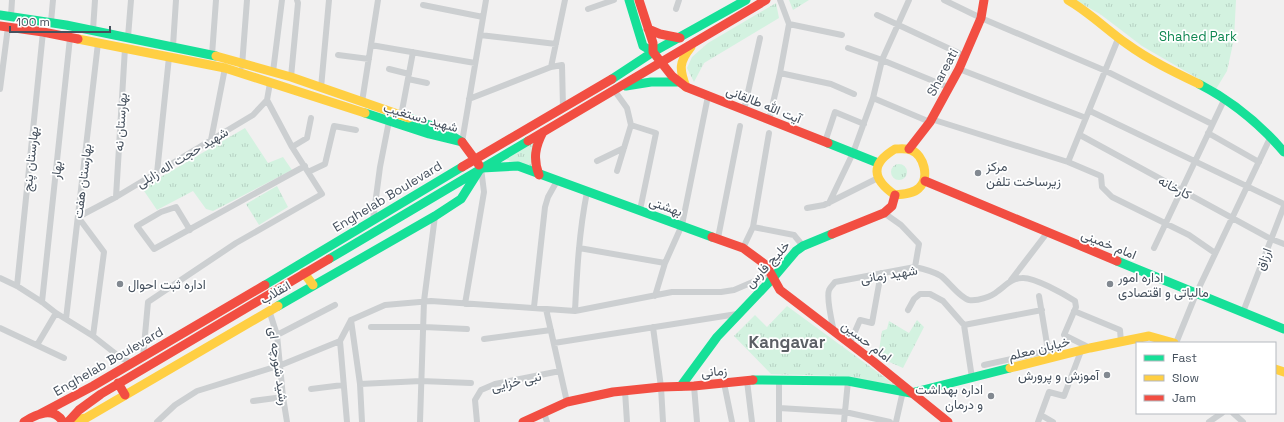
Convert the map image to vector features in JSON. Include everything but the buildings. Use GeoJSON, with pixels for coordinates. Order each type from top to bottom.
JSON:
{"type":"FeatureCollection","features":[{"type":"Feature","properties":{"kind":"main road","name":"آیت الله طالقانی"},"geometry":{"type":"LineString","coordinates":[[629,0],[643,46],[653,52],[665,70],[677,82],[708,96],[878,163]]}},
{"type":"Feature","properties":{"kind":"main road"},"geometry":{"type":"LineString","coordinates":[[639,0],[653,43],[653,52]]}},
{"type":"Feature","properties":{"kind":"main road","name":"Enghelab Boulevard"},"geometry":{"type":"LineString","coordinates":[[24,422],[93,386],[143,357],[475,159],[616,77],[653,52],[746,0]]}},
{"type":"Feature","properties":{"kind":"main road","name":"Enghelab Boulevard"},"geometry":{"type":"LineString","coordinates":[[66,422],[95,398],[118,384],[766,0]]}},
{"type":"Feature","properties":{"kind":"main road","name":"Shareati"},"geometry":{"type":"LineString","coordinates":[[909,150],[930,120],[959,69],[981,18],[984,0]]}},
{"type":"Feature","properties":{"kind":"main road"},"geometry":{"type":"LineString","coordinates":[[1068,0],[1078,6],[1118,39],[1163,67],[1225,98],[1252,118],[1271,136],[1284,152]]}},
{"type":"Feature","properties":{"kind":"main road","name":"شهید دستغیب"},"geometry":{"type":"LineString","coordinates":[[0,15],[51,22],[212,55],[241,74],[389,121],[462,142]]}},
{"type":"Feature","properties":{"kind":"main road","name":"شهید دستغیب"},"geometry":{"type":"LineString","coordinates":[[4,27],[43,32],[169,57],[226,64],[242,64],[291,77],[441,129],[462,142]]}},
{"type":"Feature","properties":{"kind":"main road"},"geometry":{"type":"LineString","coordinates":[[648,28],[660,34],[680,38]]}},
{"type":"Feature","properties":{"kind":"main road"},"geometry":{"type":"LineString","coordinates":[[686,87],[681,76],[680,67],[683,56],[698,40]]}},
{"type":"Feature","properties":{"kind":"main road"},"geometry":{"type":"LineString","coordinates":[[270,83],[273,72]]}},
{"type":"Feature","properties":{"kind":"main road"},"geometry":{"type":"LineString","coordinates":[[616,88],[663,80],[677,82]]}},
{"type":"Feature","properties":{"kind":"main road"},"geometry":{"type":"LineString","coordinates":[[539,174],[534,159],[535,151],[543,132]]}},
{"type":"Feature","properties":{"kind":"main road"},"geometry":{"type":"LineString","coordinates":[[462,142],[481,168]]}},
{"type":"Feature","properties":{"kind":"main road"},"geometry":{"type":"LineString","coordinates":[[895,149],[909,150],[915,152],[921,159],[925,171],[925,181],[918,190],[908,194],[895,195],[881,185],[876,171],[878,163],[882,157],[895,149]]}},
{"type":"Feature","properties":{"kind":"main road","name":"بهشتی"},"geometry":{"type":"LineString","coordinates":[[481,168],[518,166],[557,182],[718,238],[743,248],[766,265],[773,278]]}},
{"type":"Feature","properties":{"kind":"main road","name":"انقلاب"},"geometry":{"type":"LineString","coordinates":[[66,422],[86,418],[269,310],[435,216],[461,199],[481,168]]}},
{"type":"Feature","properties":{"kind":"main road","name":"امام خمینی"},"geometry":{"type":"LineString","coordinates":[[925,181],[1047,233],[1284,329]]}},
{"type":"Feature","properties":{"kind":"main road"},"geometry":{"type":"LineString","coordinates":[[884,213],[891,208],[895,201],[895,195]]}},
{"type":"Feature","properties":{"kind":"main road","name":"خلیج فارس"},"geometry":{"type":"LineString","coordinates":[[681,386],[717,336],[773,278],[796,251],[803,246],[884,213]]}},
{"type":"Feature","properties":{"kind":"main road"},"geometry":{"type":"LineString","coordinates":[[304,273],[313,285]]}},
{"type":"Feature","properties":{"kind":"main road","name":"امام حسین"},"geometry":{"type":"LineString","coordinates":[[773,278],[780,290],[874,362],[907,392],[948,422]]}},
{"type":"Feature","properties":{"kind":"main road","name":"خیابان معلم"},"geometry":{"type":"LineString","coordinates":[[907,392],[972,378],[1055,353],[1081,350],[1149,336],[1171,342]]}},
{"type":"Feature","properties":{"kind":"main road","name":"زمانی"},"geometry":{"type":"LineString","coordinates":[[523,422],[532,417],[545,418],[567,402],[613,392],[661,387],[694,386],[747,381],[848,381],[907,392]]}},
{"type":"Feature","properties":{"kind":"main road"},"geometry":{"type":"LineString","coordinates":[[118,384],[125,395]]}},
{"type":"Feature","properties":{"kind":"main road"},"geometry":{"type":"LineString","coordinates":[[40,414],[56,414],[66,422]]}},
{"type":"Feature","properties":{"kind":"street"},"geometry":{"type":"LineString","coordinates":[[10,16],[12,0]]}},
{"type":"Feature","properties":{"kind":"street"},"geometry":{"type":"LineString","coordinates":[[51,22],[52,0]]}},
{"type":"Feature","properties":{"kind":"street"},"geometry":{"type":"LineString","coordinates":[[93,30],[94,0]]}},
{"type":"Feature","properties":{"kind":"street"},"geometry":{"type":"LineString","coordinates":[[128,38],[131,0]]}},
{"type":"Feature","properties":{"kind":"street"},"geometry":{"type":"LineString","coordinates":[[173,46],[176,0]]}},
{"type":"Feature","properties":{"kind":"street"},"geometry":{"type":"LineString","coordinates":[[212,55],[216,0]]}},
{"type":"Feature","properties":{"kind":"street"},"geometry":{"type":"LineString","coordinates":[[241,74],[247,0]]}},
{"type":"Feature","properties":{"kind":"street"},"geometry":{"type":"LineString","coordinates":[[273,72],[282,0]]}},
{"type":"Feature","properties":{"kind":"street"},"geometry":{"type":"LineString","coordinates":[[291,77],[296,30],[297,0]]}},
{"type":"Feature","properties":{"kind":"street"},"geometry":{"type":"LineString","coordinates":[[321,88],[329,0]]}},
{"type":"Feature","properties":{"kind":"street"},"geometry":{"type":"LineString","coordinates":[[362,102],[378,0]]}},
{"type":"Feature","properties":{"kind":"street"},"geometry":{"type":"LineString","coordinates":[[462,142],[486,0]]}},
{"type":"Feature","properties":{"kind":"street"},"geometry":{"type":"LineString","coordinates":[[551,67],[565,0]]}},
{"type":"Feature","properties":{"kind":"street"},"geometry":{"type":"LineString","coordinates":[[588,9],[614,0]]}},
{"type":"Feature","properties":{"kind":"street"},"geometry":{"type":"LineString","coordinates":[[676,9],[679,0]]}},
{"type":"Feature","properties":{"kind":"street"},"geometry":{"type":"LineString","coordinates":[[769,120],[789,24],[780,0]]}},
{"type":"Feature","properties":{"kind":"street"},"geometry":{"type":"LineString","coordinates":[[829,203],[853,153],[873,98],[882,60],[909,0]]}},
{"type":"Feature","properties":{"kind":"street"},"geometry":{"type":"LineString","coordinates":[[944,0],[981,18],[1106,71],[1212,124]]}},
{"type":"Feature","properties":{"kind":"street"},"geometry":{"type":"LineString","coordinates":[[423,5],[483,17]]}},
{"type":"Feature","properties":{"kind":"street"},"geometry":{"type":"LineString","coordinates":[[877,15],[898,23],[965,56]]}},
{"type":"Feature","properties":{"kind":"street"},"geometry":{"type":"LineString","coordinates":[[789,24],[842,35]]}},
{"type":"Feature","properties":{"kind":"street"},"geometry":{"type":"LineString","coordinates":[[0,89],[4,27]]}},
{"type":"Feature","properties":{"kind":"street","name":"بهارستان پنج"},"geometry":{"type":"LineString","coordinates":[[17,286],[43,32]]}},
{"type":"Feature","properties":{"kind":"street"},"geometry":{"type":"LineString","coordinates":[[480,35],[556,44]]}},
{"type":"Feature","properties":{"kind":"street","name":"بهار"},"geometry":{"type":"LineString","coordinates":[[42,302],[70,38]]}},
{"type":"Feature","properties":{"kind":"street"},"geometry":{"type":"LineString","coordinates":[[744,110],[760,38]]}},
{"type":"Feature","properties":{"kind":"street"},"geometry":{"type":"LineString","coordinates":[[1068,162],[1118,39]]}},
{"type":"Feature","properties":{"kind":"street","name":"بهارستان هفت"},"geometry":{"type":"LineString","coordinates":[[66,319],[98,43]]}},
{"type":"Feature","properties":{"kind":"street"},"geometry":{"type":"LineString","coordinates":[[371,45],[475,63]]}},
{"type":"Feature","properties":{"kind":"street","name":"بهارستان نه"},"geometry":{"type":"LineString","coordinates":[[116,197],[125,48]]}},
{"type":"Feature","properties":{"kind":"street"},"geometry":{"type":"LineString","coordinates":[[848,48],[948,87]]}},
{"type":"Feature","properties":{"kind":"street"},"geometry":{"type":"LineString","coordinates":[[401,116],[413,52]]}},
{"type":"Feature","properties":{"kind":"street"},"geometry":{"type":"LineString","coordinates":[[338,55],[369,59]]}},
{"type":"Feature","properties":{"kind":"street"},"geometry":{"type":"LineString","coordinates":[[157,173],[169,57]]}},
{"type":"Feature","properties":{"kind":"street"},"geometry":{"type":"LineString","coordinates":[[211,140],[226,64]]}},
{"type":"Feature","properties":{"kind":"street"},"geometry":{"type":"LineString","coordinates":[[469,99],[551,67],[562,65],[563,108]]}},
{"type":"Feature","properties":{"kind":"street"},"geometry":{"type":"LineString","coordinates":[[389,69],[427,84]]}},
{"type":"Feature","properties":{"kind":"street"},"geometry":{"type":"LineString","coordinates":[[959,69],[1086,118]]}},
{"type":"Feature","properties":{"kind":"street"},"geometry":{"type":"LineString","coordinates":[[780,73],[831,84],[854,94]]}},
{"type":"Feature","properties":{"kind":"street"},"geometry":{"type":"LineString","coordinates":[[143,357],[148,302],[236,243],[322,194],[292,147],[267,100],[270,83]]}},
{"type":"Feature","properties":{"kind":"street"},"geometry":{"type":"LineString","coordinates":[[616,88],[627,108],[631,125],[617,171]]}},
{"type":"Feature","properties":{"kind":"street"},"geometry":{"type":"LineString","coordinates":[[654,296],[665,263],[682,225],[708,96]]}},
{"type":"Feature","properties":{"kind":"street"},"geometry":{"type":"LineString","coordinates":[[873,98],[930,120],[1068,162],[1101,176],[1102,187],[1112,197],[1189,235],[1215,253]]}},
{"type":"Feature","properties":{"kind":"street"},"geometry":{"type":"LineString","coordinates":[[1154,248],[1225,98]]}},
{"type":"Feature","properties":{"kind":"street","name":"شهید حجت اله زابلی"},"geometry":{"type":"LineString","coordinates":[[78,217],[116,197],[253,115],[267,100]]}},
{"type":"Feature","properties":{"kind":"street"},"geometry":{"type":"LineString","coordinates":[[1090,111],[1284,205]]}},
{"type":"Feature","properties":{"kind":"street"},"geometry":{"type":"LineString","coordinates":[[824,142],[835,112],[864,124]]}},
{"type":"Feature","properties":{"kind":"street"},"geometry":{"type":"LineString","coordinates":[[292,147],[307,138],[311,118]]}},
{"type":"Feature","properties":{"kind":"street"},"geometry":{"type":"LineString","coordinates":[[373,220],[380,167],[389,121]]}},
{"type":"Feature","properties":{"kind":"street"},"geometry":{"type":"LineString","coordinates":[[631,125],[656,133],[640,210]]}},
{"type":"Feature","properties":{"kind":"street"},"geometry":{"type":"LineString","coordinates":[[190,230],[176,207],[161,212],[138,226],[154,249],[306,169],[325,164],[334,126],[356,130]]}},
{"type":"Feature","properties":{"kind":"street"},"geometry":{"type":"LineString","coordinates":[[718,238],[740,126]]}},
{"type":"Feature","properties":{"kind":"street"},"geometry":{"type":"LineString","coordinates":[[743,248],[753,227],[769,133]]}},
{"type":"Feature","properties":{"kind":"street"},"geometry":{"type":"LineString","coordinates":[[1208,133],[1259,162]]}},
{"type":"Feature","properties":{"kind":"street","name":"کارخانه"},"geometry":{"type":"LineString","coordinates":[[1080,135],[1271,239],[1284,244]]}},
{"type":"Feature","properties":{"kind":"street"},"geometry":{"type":"LineString","coordinates":[[1175,342],[1215,253],[1271,136]]}},
{"type":"Feature","properties":{"kind":"street"},"geometry":{"type":"LineString","coordinates":[[597,161],[624,148]]}},
{"type":"Feature","properties":{"kind":"street"},"geometry":{"type":"LineString","coordinates":[[465,304],[484,192],[481,168]]}},
{"type":"Feature","properties":{"kind":"street"},"geometry":{"type":"LineString","coordinates":[[807,208],[829,203],[878,178]]}},
{"type":"Feature","properties":{"kind":"street"},"geometry":{"type":"LineString","coordinates":[[534,307],[545,207],[548,197],[557,182]]}},
{"type":"Feature","properties":{"kind":"street"},"geometry":{"type":"LineString","coordinates":[[575,311],[582,218],[587,192]]}},
{"type":"Feature","properties":{"kind":"street","name":"ارزاق"},"geometry":{"type":"LineString","coordinates":[[1243,312],[1284,205]]}},
{"type":"Feature","properties":{"kind":"street"},"geometry":{"type":"LineString","coordinates":[[884,213],[901,225],[919,244],[915,267]]}},
{"type":"Feature","properties":{"kind":"street"},"geometry":{"type":"LineString","coordinates":[[420,422],[424,301],[435,216]]}},
{"type":"Feature","properties":{"kind":"street"},"geometry":{"type":"LineString","coordinates":[[78,217],[104,252],[93,336]]}},
{"type":"Feature","properties":{"kind":"street"},"geometry":{"type":"LineString","coordinates":[[753,227],[794,235],[803,246]]}},
{"type":"Feature","properties":{"kind":"street"},"geometry":{"type":"LineString","coordinates":[[1011,280],[1047,233]]}},
{"type":"Feature","properties":{"kind":"street"},"geometry":{"type":"LineString","coordinates":[[579,248],[665,263]]}},
{"type":"Feature","properties":{"kind":"street","name":"شهید زمانی"},"geometry":{"type":"LineString","coordinates":[[834,332],[828,298],[830,288],[835,282],[915,267],[927,269],[940,276],[968,300],[978,300],[996,293],[1011,280]]}},
{"type":"Feature","properties":{"kind":"street"},"geometry":{"type":"LineString","coordinates":[[850,343],[860,320],[872,323],[882,274]]}},
{"type":"Feature","properties":{"kind":"street"},"geometry":{"type":"LineString","coordinates":[[0,278],[17,286],[42,302],[56,313],[93,336],[121,358],[132,363]]}},
{"type":"Feature","properties":{"kind":"street"},"geometry":{"type":"LineString","coordinates":[[347,422],[340,341],[351,320],[385,305],[424,301],[534,307],[575,311],[672,292],[721,292],[734,290],[762,278],[773,278]]}},
{"type":"Feature","properties":{"kind":"street"},"geometry":{"type":"LineString","coordinates":[[1011,280],[1022,278],[1034,281],[1075,301],[1076,307],[1064,334],[1090,348]]}},
{"type":"Feature","properties":{"kind":"street"},"geometry":{"type":"LineString","coordinates":[[908,310],[914,299],[920,294],[930,294],[943,301],[964,325],[972,378]]}},
{"type":"Feature","properties":{"kind":"street"},"geometry":{"type":"LineString","coordinates":[[1039,296],[1047,344],[1055,353]]}},
{"type":"Feature","properties":{"kind":"street"},"geometry":{"type":"LineString","coordinates":[[277,335],[335,306]]}},
{"type":"Feature","properties":{"kind":"street"},"geometry":{"type":"LineString","coordinates":[[546,309],[567,402]]}},
{"type":"Feature","properties":{"kind":"street","name":"رشید شورچه ای"},"geometry":{"type":"LineString","coordinates":[[269,310],[277,335],[287,422]]}},
{"type":"Feature","properties":{"kind":"street"},"geometry":{"type":"LineString","coordinates":[[964,325],[1042,310]]}},
{"type":"Feature","properties":{"kind":"street"},"geometry":{"type":"LineString","coordinates":[[1074,311],[1120,330],[1121,342]]}},
{"type":"Feature","properties":{"kind":"street"},"geometry":{"type":"LineString","coordinates":[[37,345],[56,313]]}},
{"type":"Feature","properties":{"kind":"street"},"geometry":{"type":"LineString","coordinates":[[554,343],[737,314]]}},
{"type":"Feature","properties":{"kind":"street"},"geometry":{"type":"LineString","coordinates":[[351,320],[360,384],[362,422]]}},
{"type":"Feature","properties":{"kind":"street"},"geometry":{"type":"LineString","coordinates":[[371,327],[467,329]]}},
{"type":"Feature","properties":{"kind":"street"},"geometry":{"type":"LineString","coordinates":[[653,327],[661,387],[663,422]]}},
{"type":"Feature","properties":{"kind":"street"},"geometry":{"type":"LineString","coordinates":[[0,328],[64,358]]}},
{"type":"Feature","properties":{"kind":"street"},"geometry":{"type":"LineString","coordinates":[[484,339],[551,330]]}},
{"type":"Feature","properties":{"kind":"street"},"geometry":{"type":"LineString","coordinates":[[157,422],[175,405],[197,391],[281,365],[340,341]]}},
{"type":"Feature","properties":{"kind":"street"},"geometry":{"type":"LineString","coordinates":[[1038,422],[1049,392],[1064,396],[1081,350]]}},
{"type":"Feature","properties":{"kind":"street"},"geometry":{"type":"LineString","coordinates":[[984,365],[1055,353]]}},
{"type":"Feature","properties":{"kind":"street","name":"نبی خزایی"},"geometry":{"type":"LineString","coordinates":[[477,422],[475,400],[481,390],[495,384],[560,371]]}},
{"type":"Feature","properties":{"kind":"street"},"geometry":{"type":"LineString","coordinates":[[360,384],[421,380],[471,383]]}},
{"type":"Feature","properties":{"kind":"street"},"geometry":{"type":"LineString","coordinates":[[779,380],[779,422]]}},
{"type":"Feature","properties":{"kind":"street"},"geometry":{"type":"LineString","coordinates":[[747,381],[752,422]]}},
{"type":"Feature","properties":{"kind":"street"},"geometry":{"type":"LineString","coordinates":[[844,422],[848,381]]}},
{"type":"Feature","properties":{"kind":"street"},"geometry":{"type":"LineString","coordinates":[[724,383],[732,422]]}},
{"type":"Feature","properties":{"kind":"street"},"geometry":{"type":"LineString","coordinates":[[311,390],[343,385]]}},
{"type":"Feature","properties":{"kind":"street"},"geometry":{"type":"LineString","coordinates":[[694,386],[697,422]]}},
{"type":"Feature","properties":{"kind":"street"},"geometry":{"type":"LineString","coordinates":[[625,391],[627,422]]}},
{"type":"Feature","properties":{"kind":"street"},"geometry":{"type":"LineString","coordinates":[[896,422],[907,392]]}},
{"type":"Feature","properties":{"kind":"street"},"geometry":{"type":"LineString","coordinates":[[253,401],[283,397]]}},
{"type":"Feature","properties":{"kind":"street"},"geometry":{"type":"LineString","coordinates":[[779,408],[845,412],[890,422]]}},
{"type":"Feature","properties":{"kind":"street"},"geometry":{"type":"LineString","coordinates":[[1209,422],[1221,414]]}},
{"type":"Feature","properties":{"kind":"street"},"geometry":{"type":"LineString","coordinates":[[1235,414],[1243,422]]}},
{"type":"Feature","properties":{"kind":"street"},"geometry":{"type":"LineString","coordinates":[[1041,415],[1053,422]]}},
{"type":"Feature","properties":{"kind":"green space"},"geometry":{"type":"Polygon","coordinates":[[[789,0],[809,0],[793,10],[789,0]]]}},
{"type":"Feature","properties":{"kind":"green space","name":"Shahed Park"},"geometry":{"type":"Polygon","coordinates":[[[1075,0],[1236,0],[1234,39],[1227,71],[1216,89],[1142,46],[1100,14],[1075,0]]]}},
{"type":"Feature","properties":{"kind":"green space"},"geometry":{"type":"Polygon","coordinates":[[[776,3],[779,18],[704,63],[694,82],[687,68],[692,57],[708,43],[776,3]]]}},
{"type":"Feature","properties":{"kind":"green space"},"geometry":{"type":"Polygon","coordinates":[[[245,128],[268,163],[283,157],[292,170],[213,211],[206,209],[193,191],[157,210],[142,188],[245,128]]]}},
{"type":"Feature","properties":{"kind":"green space"},"geometry":{"type":"Polygon","coordinates":[[[535,140],[532,167],[504,159],[535,140]]]}},
{"type":"Feature","properties":{"kind":"green space"},"geometry":{"type":"Polygon","coordinates":[[[899,164],[905,166],[907,172],[905,178],[899,180],[893,178],[891,172],[893,166],[899,164]]]}},
{"type":"Feature","properties":{"kind":"green space"},"geometry":{"type":"Polygon","coordinates":[[[277,186],[288,207],[259,225],[246,204],[277,186]]]}},
{"type":"Feature","properties":{"kind":"green space"},"geometry":{"type":"Polygon","coordinates":[[[787,306],[895,385],[837,376],[771,374],[734,336],[755,315],[767,327],[787,306]]]}},
{"type":"Feature","properties":{"kind":"green space"},"geometry":{"type":"Polygon","coordinates":[[[917,320],[924,327],[903,368],[878,357],[882,331],[887,329],[889,321],[909,333],[917,320]]]}},
{"type":"Feature","properties":{"kind":"traffic: fast"},"geometry":{"type":"LineString","coordinates":[[629,0],[643,46],[653,52]]}},
{"type":"Feature","properties":{"kind":"traffic: fast"},"geometry":{"type":"LineString","coordinates":[[612,79],[653,52],[746,0]]}},
{"type":"Feature","properties":{"kind":"traffic: fast"},"geometry":{"type":"LineString","coordinates":[[0,15],[66,25],[216,56]]}},
{"type":"Feature","properties":{"kind":"traffic: fast"},"geometry":{"type":"LineString","coordinates":[[626,86],[651,82],[677,82]]}},
{"type":"Feature","properties":{"kind":"traffic: fast"},"geometry":{"type":"LineString","coordinates":[[1199,84],[1223,98],[1245,114],[1284,152]]}},
{"type":"Feature","properties":{"kind":"traffic: fast"},"geometry":{"type":"LineString","coordinates":[[365,113],[429,134],[462,142],[441,129],[409,118]]}},
{"type":"Feature","properties":{"kind":"traffic: fast"},"geometry":{"type":"LineString","coordinates":[[329,259],[528,141]]}},
{"type":"Feature","properties":{"kind":"traffic: fast"},"geometry":{"type":"LineString","coordinates":[[828,143],[878,163]]}},
{"type":"Feature","properties":{"kind":"traffic: fast"},"geometry":{"type":"LineString","coordinates":[[482,168],[518,166],[712,237]]}},
{"type":"Feature","properties":{"kind":"traffic: fast"},"geometry":{"type":"LineString","coordinates":[[265,285],[462,167]]}},
{"type":"Feature","properties":{"kind":"traffic: fast"},"geometry":{"type":"LineString","coordinates":[[278,306],[435,216],[461,199],[480,169]]}},
{"type":"Feature","properties":{"kind":"traffic: fast"},"geometry":{"type":"LineString","coordinates":[[681,386],[717,337],[773,278],[796,251],[803,246],[832,234]]}},
{"type":"Feature","properties":{"kind":"traffic: fast"},"geometry":{"type":"LineString","coordinates":[[1117,261],[1284,329]]}},
{"type":"Feature","properties":{"kind":"traffic: fast"},"geometry":{"type":"LineString","coordinates":[[753,380],[848,381],[911,393],[1010,368]]}},
{"type":"Feature","properties":{"kind":"traffic: slow"},"geometry":{"type":"LineString","coordinates":[[1068,0],[1135,50],[1162,66],[1199,84]]}},
{"type":"Feature","properties":{"kind":"traffic: slow"},"geometry":{"type":"LineString","coordinates":[[78,39],[225,68],[365,113]]}},
{"type":"Feature","properties":{"kind":"traffic: slow"},"geometry":{"type":"LineString","coordinates":[[686,87],[681,66],[684,57],[691,47]]}},
{"type":"Feature","properties":{"kind":"traffic: slow"},"geometry":{"type":"LineString","coordinates":[[216,56],[291,77],[409,118]]}},
{"type":"Feature","properties":{"kind":"traffic: slow"},"geometry":{"type":"LineString","coordinates":[[895,149],[911,150],[916,153],[922,162],[925,173],[924,179],[919,188],[914,191],[895,195],[887,189],[878,177],[878,166],[881,160],[895,149]]}},
{"type":"Feature","properties":{"kind":"traffic: slow"},"geometry":{"type":"LineString","coordinates":[[304,273],[313,285]]}},
{"type":"Feature","properties":{"kind":"traffic: slow"},"geometry":{"type":"LineString","coordinates":[[69,421],[86,418],[278,306]]}},
{"type":"Feature","properties":{"kind":"traffic: slow"},"geometry":{"type":"LineString","coordinates":[[1010,368],[1090,348],[1149,336],[1170,342]]}},
{"type":"Feature","properties":{"kind":"traffic: slow"},"geometry":{"type":"LineString","coordinates":[[1276,369],[1284,372]]}},
{"type":"Feature","properties":{"kind":"traffic: jam"},"geometry":{"type":"LineString","coordinates":[[639,0],[653,43],[653,52]]}},
{"type":"Feature","properties":{"kind":"traffic: jam"},"geometry":{"type":"LineString","coordinates":[[528,141],[766,0]]}},
{"type":"Feature","properties":{"kind":"traffic: jam"},"geometry":{"type":"LineString","coordinates":[[909,149],[930,122],[959,69],[981,18],[984,0]]}},
{"type":"Feature","properties":{"kind":"traffic: jam"},"geometry":{"type":"LineString","coordinates":[[0,26],[78,39]]}},
{"type":"Feature","properties":{"kind":"traffic: jam"},"geometry":{"type":"LineString","coordinates":[[648,29],[660,34],[680,38]]}},
{"type":"Feature","properties":{"kind":"traffic: jam"},"geometry":{"type":"LineString","coordinates":[[653,52],[672,76],[686,87],[828,143]]}},
{"type":"Feature","properties":{"kind":"traffic: jam"},"geometry":{"type":"LineString","coordinates":[[462,167],[612,79]]}},
{"type":"Feature","properties":{"kind":"traffic: jam"},"geometry":{"type":"LineString","coordinates":[[539,175],[536,164],[536,153],[538,143],[543,132]]}},
{"type":"Feature","properties":{"kind":"traffic: jam"},"geometry":{"type":"LineString","coordinates":[[462,142],[479,165]]}},
{"type":"Feature","properties":{"kind":"traffic: jam"},"geometry":{"type":"LineString","coordinates":[[925,181],[1117,261]]}},
{"type":"Feature","properties":{"kind":"traffic: jam"},"geometry":{"type":"LineString","coordinates":[[832,234],[884,213],[892,206],[895,195]]}},
{"type":"Feature","properties":{"kind":"traffic: jam"},"geometry":{"type":"LineString","coordinates":[[712,237],[743,248],[766,265],[780,290],[874,362],[948,422]]}},
{"type":"Feature","properties":{"kind":"traffic: jam"},"geometry":{"type":"LineString","coordinates":[[68,422],[79,410],[101,394],[329,259]]}},
{"type":"Feature","properties":{"kind":"traffic: jam"},"geometry":{"type":"LineString","coordinates":[[40,414],[93,386],[265,285]]}},
{"type":"Feature","properties":{"kind":"traffic: jam"},"geometry":{"type":"LineString","coordinates":[[523,422],[567,402],[613,392],[753,380]]}},
{"type":"Feature","properties":{"kind":"traffic: jam"},"geometry":{"type":"LineString","coordinates":[[118,383],[125,395]]}},
{"type":"Feature","properties":{"kind":"traffic: jam"},"geometry":{"type":"LineString","coordinates":[[24,422],[34,416],[45,413],[55,414],[63,422]]}},
{"type":"Feature","properties":{"kind":"place","name":"مرکز زیرساخت تلفن"},"geometry":{"type":"Point","coordinates":[978,173]}},
{"type":"Feature","properties":{"kind":"place","name":"اداره ثبت احوال"},"geometry":{"type":"Point","coordinates":[120,284]}},
{"type":"Feature","properties":{"kind":"place","name":"اداره امور مالیاتی و اقتصادی"},"geometry":{"type":"Point","coordinates":[1110,284]}},
{"type":"Feature","properties":{"kind":"place","name":"آموزش و پرورش"},"geometry":{"type":"Point","coordinates":[1107,375]}},
{"type":"Feature","properties":{"kind":"place","name":"اداره بهداشت و درمان"},"geometry":{"type":"Point","coordinates":[991,396]}},
{"type":"Feature","properties":{"kind":"district","name":"Kangavar"},"geometry":{"type":"Point","coordinates":[787,342]}}]}
